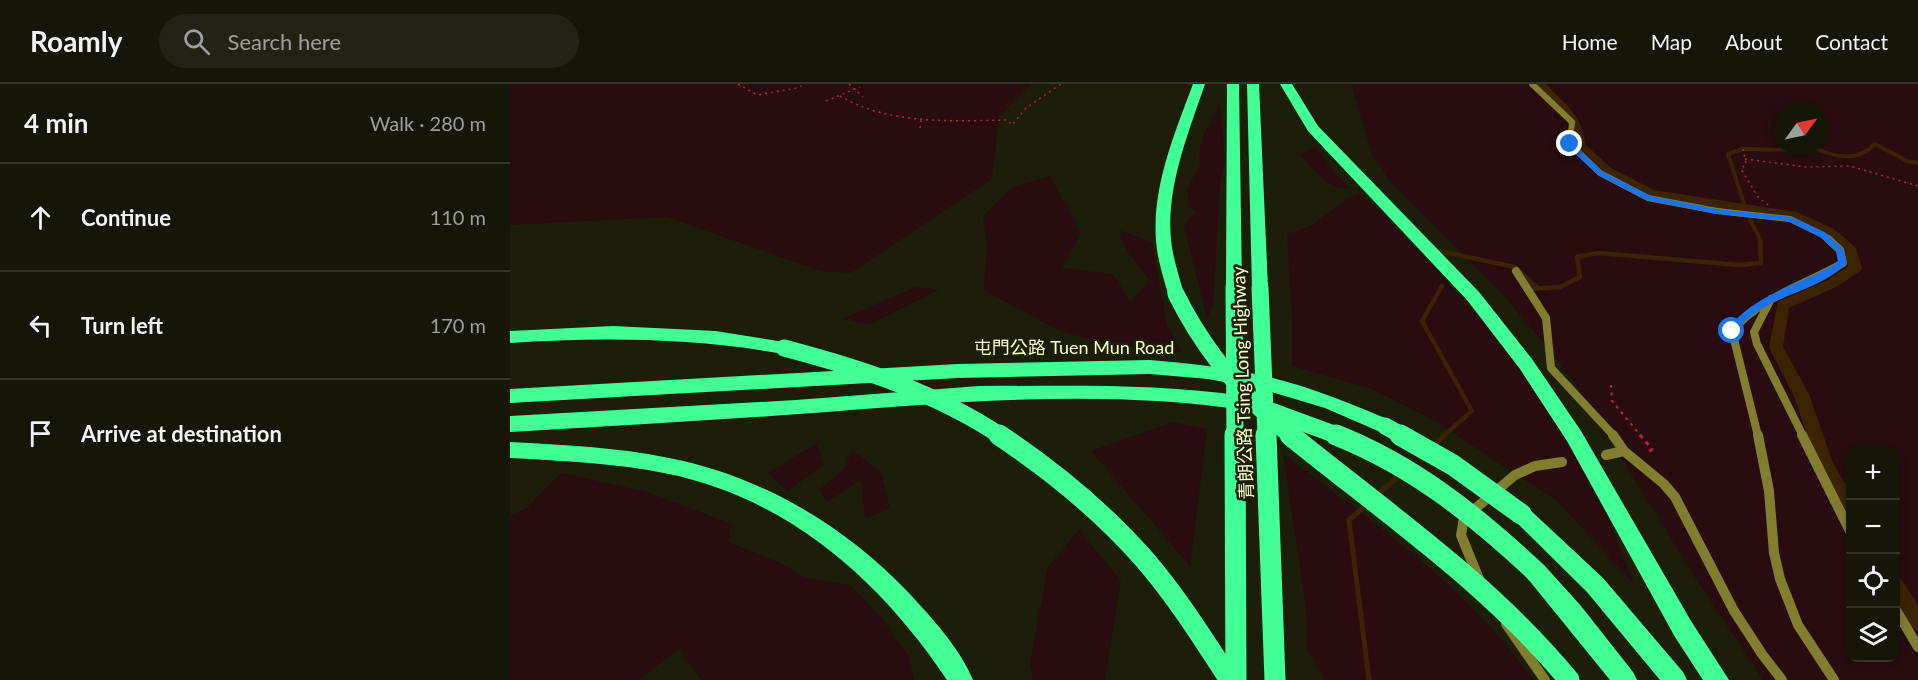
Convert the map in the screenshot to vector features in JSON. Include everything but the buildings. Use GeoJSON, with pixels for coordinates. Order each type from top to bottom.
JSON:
{"type":"FeatureCollection","features":[{"type":"Feature","properties":{"kind":"highway"},"geometry":{"type":"LineString","coordinates":[[1199,84],[1167,185],[1163,209],[1164,242],[1176,294],[1203,344],[1230,379],[1260,411],[1462,572],[1512,618],[1569,680]]}},
{"type":"Feature","properties":{"kind":"highway","name":"青朗公路 Tsing Long Highway"},"geometry":{"type":"LineString","coordinates":[[1233,84],[1236,680]]}},
{"type":"Feature","properties":{"kind":"highway","name":"青朗公路 Tsing Long Highway"},"geometry":{"type":"LineString","coordinates":[[1252,84],[1275,680]]}},
{"type":"Feature","properties":{"kind":"highway"},"geometry":{"type":"LineString","coordinates":[[1286,84],[1313,128],[1473,296],[1526,364],[1574,436],[1683,629],[1717,680]]}},
{"type":"Feature","properties":{"kind":"highway"},"geometry":{"type":"LineString","coordinates":[[510,337],[578,333],[657,333],[729,339],[784,348],[838,361],[914,388],[974,417],[1031,454],[1088,501],[1137,551],[1181,606],[1230,680]]}},
{"type":"Feature","properties":{"kind":"highway","name":"屯門公路 Tuen Mun Road"},"geometry":{"type":"LineString","coordinates":[[510,396],[1074,367],[1150,367],[1244,378],[1312,396],[1385,426],[1449,463],[1521,514],[1595,585],[1675,680]]}},
{"type":"Feature","properties":{"kind":"highway"},"geometry":{"type":"LineString","coordinates":[[510,424],[796,407],[980,393],[1145,393],[1197,396],[1244,403],[1346,438],[1405,468],[1471,514],[1536,572],[1573,614],[1625,680]]}},
{"type":"Feature","properties":{"kind":"highway"},"geometry":{"type":"LineString","coordinates":[[510,450],[558,452],[666,465],[714,479],[766,499],[821,530],[876,573],[910,609],[962,680]]}},
{"type":"Feature","properties":{"kind":"lane"},"geometry":{"type":"LineString","coordinates":[[1532,84],[1572,122],[1570,144],[1600,173],[1648,198],[1717,211],[1790,219],[1823,235],[1840,250],[1843,263],[1823,276],[1771,299],[1741,318],[1732,331],[1748,388],[1768,483],[1776,561],[1782,589],[1797,626],[1834,680]]}},
{"type":"Feature","properties":{"kind":"lane"},"geometry":{"type":"LineString","coordinates":[[1516,271],[1546,318],[1551,368],[1609,429],[1627,455],[1673,494],[1689,519],[1711,569],[1746,629],[1782,680]]}},
{"type":"Feature","properties":{"kind":"lane"},"geometry":{"type":"LineString","coordinates":[[1771,299],[1754,332],[1757,344],[1846,521]]}},
{"type":"Feature","properties":{"kind":"lane"},"geometry":{"type":"LineString","coordinates":[[1606,455],[1627,455]]}},
{"type":"Feature","properties":{"kind":"lane"},"geometry":{"type":"LineString","coordinates":[[1545,680],[1518,644],[1482,585],[1461,536],[1464,518],[1502,484],[1535,466],[1562,462]]}},
{"type":"Feature","properties":{"kind":"lane"},"geometry":{"type":"LineString","coordinates":[[1900,617],[1918,647]]}},
{"type":"Feature","properties":{"kind":"path"},"geometry":{"type":"LineString","coordinates":[[738,84],[757,94],[797,88],[806,84]]}},
{"type":"Feature","properties":{"kind":"path"},"geometry":{"type":"LineString","coordinates":[[849,84],[863,97]]}},
{"type":"Feature","properties":{"kind":"path"},"geometry":{"type":"LineString","coordinates":[[840,96],[857,106],[921,120],[1007,120],[1012,125],[1026,108],[1061,84]]}},
{"type":"Feature","properties":{"kind":"path"},"geometry":{"type":"LineString","coordinates":[[826,101],[860,87]]}},
{"type":"Feature","properties":{"kind":"path"},"geometry":{"type":"LineString","coordinates":[[920,128],[921,120]]}},
{"type":"Feature","properties":{"kind":"path"},"geometry":{"type":"LineString","coordinates":[[1743,149],[1746,164],[1742,169],[1748,176],[1757,196],[1768,202],[1772,209],[1763,207]]}},
{"type":"Feature","properties":{"kind":"path"},"geometry":{"type":"LineString","coordinates":[[1745,159],[1806,167],[1850,166],[1918,186]]}},
{"type":"Feature","properties":{"kind":"path"},"geometry":{"type":"LineString","coordinates":[[1611,385],[1609,390],[1611,401],[1644,436],[1652,449],[1647,454],[1627,455]]}},
{"type":"Feature","properties":{"kind":"shaded area"},"geometry":{"type":"Polygon","coordinates":[[[510,84],[1031,84],[999,117],[992,179],[851,273],[820,271],[667,217],[510,225],[510,84]]]}},
{"type":"Feature","properties":{"kind":"shaded area"},"geometry":{"type":"Polygon","coordinates":[[[1351,84],[1918,84],[1918,680],[1763,680],[1698,582],[1571,377],[1505,297],[1392,184],[1372,154],[1351,84]]]}},
{"type":"Feature","properties":{"kind":"shaded area"},"geometry":{"type":"Polygon","coordinates":[[[1220,105],[1225,162],[1220,182],[1213,306],[1207,318],[1184,226],[1195,213],[1189,206],[1187,188],[1200,166],[1199,152],[1204,134],[1220,105]]]}},
{"type":"Feature","properties":{"kind":"shaded area"},"geometry":{"type":"Polygon","coordinates":[[[1316,147],[1333,171],[1349,188],[1334,186],[1328,182],[1300,154],[1316,147]]]}},
{"type":"Feature","properties":{"kind":"shaded area"},"geometry":{"type":"Polygon","coordinates":[[[1050,176],[1081,233],[1061,268],[1113,274],[1131,302],[1149,280],[1127,251],[1118,230],[1152,242],[1167,325],[1182,352],[1111,345],[1059,331],[984,290],[987,247],[983,216],[1013,187],[1050,176]]]}},
{"type":"Feature","properties":{"kind":"shaded area"},"geometry":{"type":"Polygon","coordinates":[[[1357,193],[1386,216],[1507,346],[1594,483],[1634,584],[1557,501],[1433,420],[1372,389],[1292,366],[1292,317],[1287,234],[1310,226],[1357,193]]]}},
{"type":"Feature","properties":{"kind":"shaded area"},"geometry":{"type":"Polygon","coordinates":[[[916,287],[939,290],[871,324],[842,319],[916,287]]]}},
{"type":"Feature","properties":{"kind":"shaded area"},"geometry":{"type":"Polygon","coordinates":[[[1173,422],[1207,429],[1190,566],[1091,451],[1173,422]]]}},
{"type":"Feature","properties":{"kind":"shaded area"},"geometry":{"type":"Polygon","coordinates":[[[817,443],[824,464],[787,492],[768,473],[817,443]]]}},
{"type":"Feature","properties":{"kind":"shaded area"},"geometry":{"type":"Polygon","coordinates":[[[852,450],[881,472],[890,508],[865,519],[861,480],[827,502],[819,490],[845,468],[852,450]]]}},
{"type":"Feature","properties":{"kind":"shaded area"},"geometry":{"type":"Polygon","coordinates":[[[1283,454],[1384,531],[1449,586],[1507,646],[1533,680],[1325,680],[1307,649],[1306,607],[1283,454]]]}},
{"type":"Feature","properties":{"kind":"shaded area"},"geometry":{"type":"Polygon","coordinates":[[[561,473],[648,492],[731,524],[728,542],[780,563],[806,578],[851,585],[882,619],[909,656],[914,680],[701,680],[679,648],[640,680],[510,680],[510,515],[527,508],[561,473]]]}},
{"type":"Feature","properties":{"kind":"shaded area"},"geometry":{"type":"Polygon","coordinates":[[[1079,530],[1121,581],[1105,680],[1033,680],[1030,663],[1048,567],[1079,530]]]}},
{"type":"Feature","properties":{"kind":"waterway"},"geometry":{"type":"LineString","coordinates":[[1540,84],[1572,118],[1577,126],[1579,145],[1607,170],[1651,193],[1715,205],[1793,215],[1830,232],[1851,251],[1855,268],[1833,283],[1783,305],[1776,347],[1801,394],[1826,465],[1846,500]]}},
{"type":"Feature","properties":{"kind":"waterway"},"geometry":{"type":"LineString","coordinates":[[1828,153],[1852,156],[1868,150],[1875,144],[1907,161],[1918,163]]}},
{"type":"Feature","properties":{"kind":"waterway"},"geometry":{"type":"LineString","coordinates":[[1760,239],[1747,213],[1728,154],[1743,149],[1774,150]]}},
{"type":"Feature","properties":{"kind":"waterway"},"geometry":{"type":"LineString","coordinates":[[1527,289],[1560,287],[1580,277],[1577,257],[1599,253],[1739,265],[1761,263],[1760,239]]}},
{"type":"Feature","properties":{"kind":"waterway"},"geometry":{"type":"LineString","coordinates":[[1439,251],[1515,267],[1537,288]]}},
{"type":"Feature","properties":{"kind":"waterway"},"geometry":{"type":"LineString","coordinates":[[1442,286],[1422,321],[1472,411],[1443,436]]}},
{"type":"Feature","properties":{"kind":"waterway"},"geometry":{"type":"LineString","coordinates":[[1431,447],[1445,435]]}},
{"type":"Feature","properties":{"kind":"waterway"},"geometry":{"type":"LineString","coordinates":[[1377,495],[1400,475]]}},
{"type":"Feature","properties":{"kind":"waterway"},"geometry":{"type":"LineString","coordinates":[[1369,503],[1349,520],[1369,680]]}},
{"type":"Feature","properties":{"kind":"waterway"},"geometry":{"type":"LineString","coordinates":[[1900,593],[1918,622]]}},
{"type":"Feature","properties":{"kind":"route"},"geometry":{"type":"LineString","coordinates":[[1570,144],[1600,173],[1648,198],[1717,211],[1790,219],[1823,235],[1840,250],[1843,263],[1823,276],[1771,299],[1741,318],[1732,331]]}}]}
